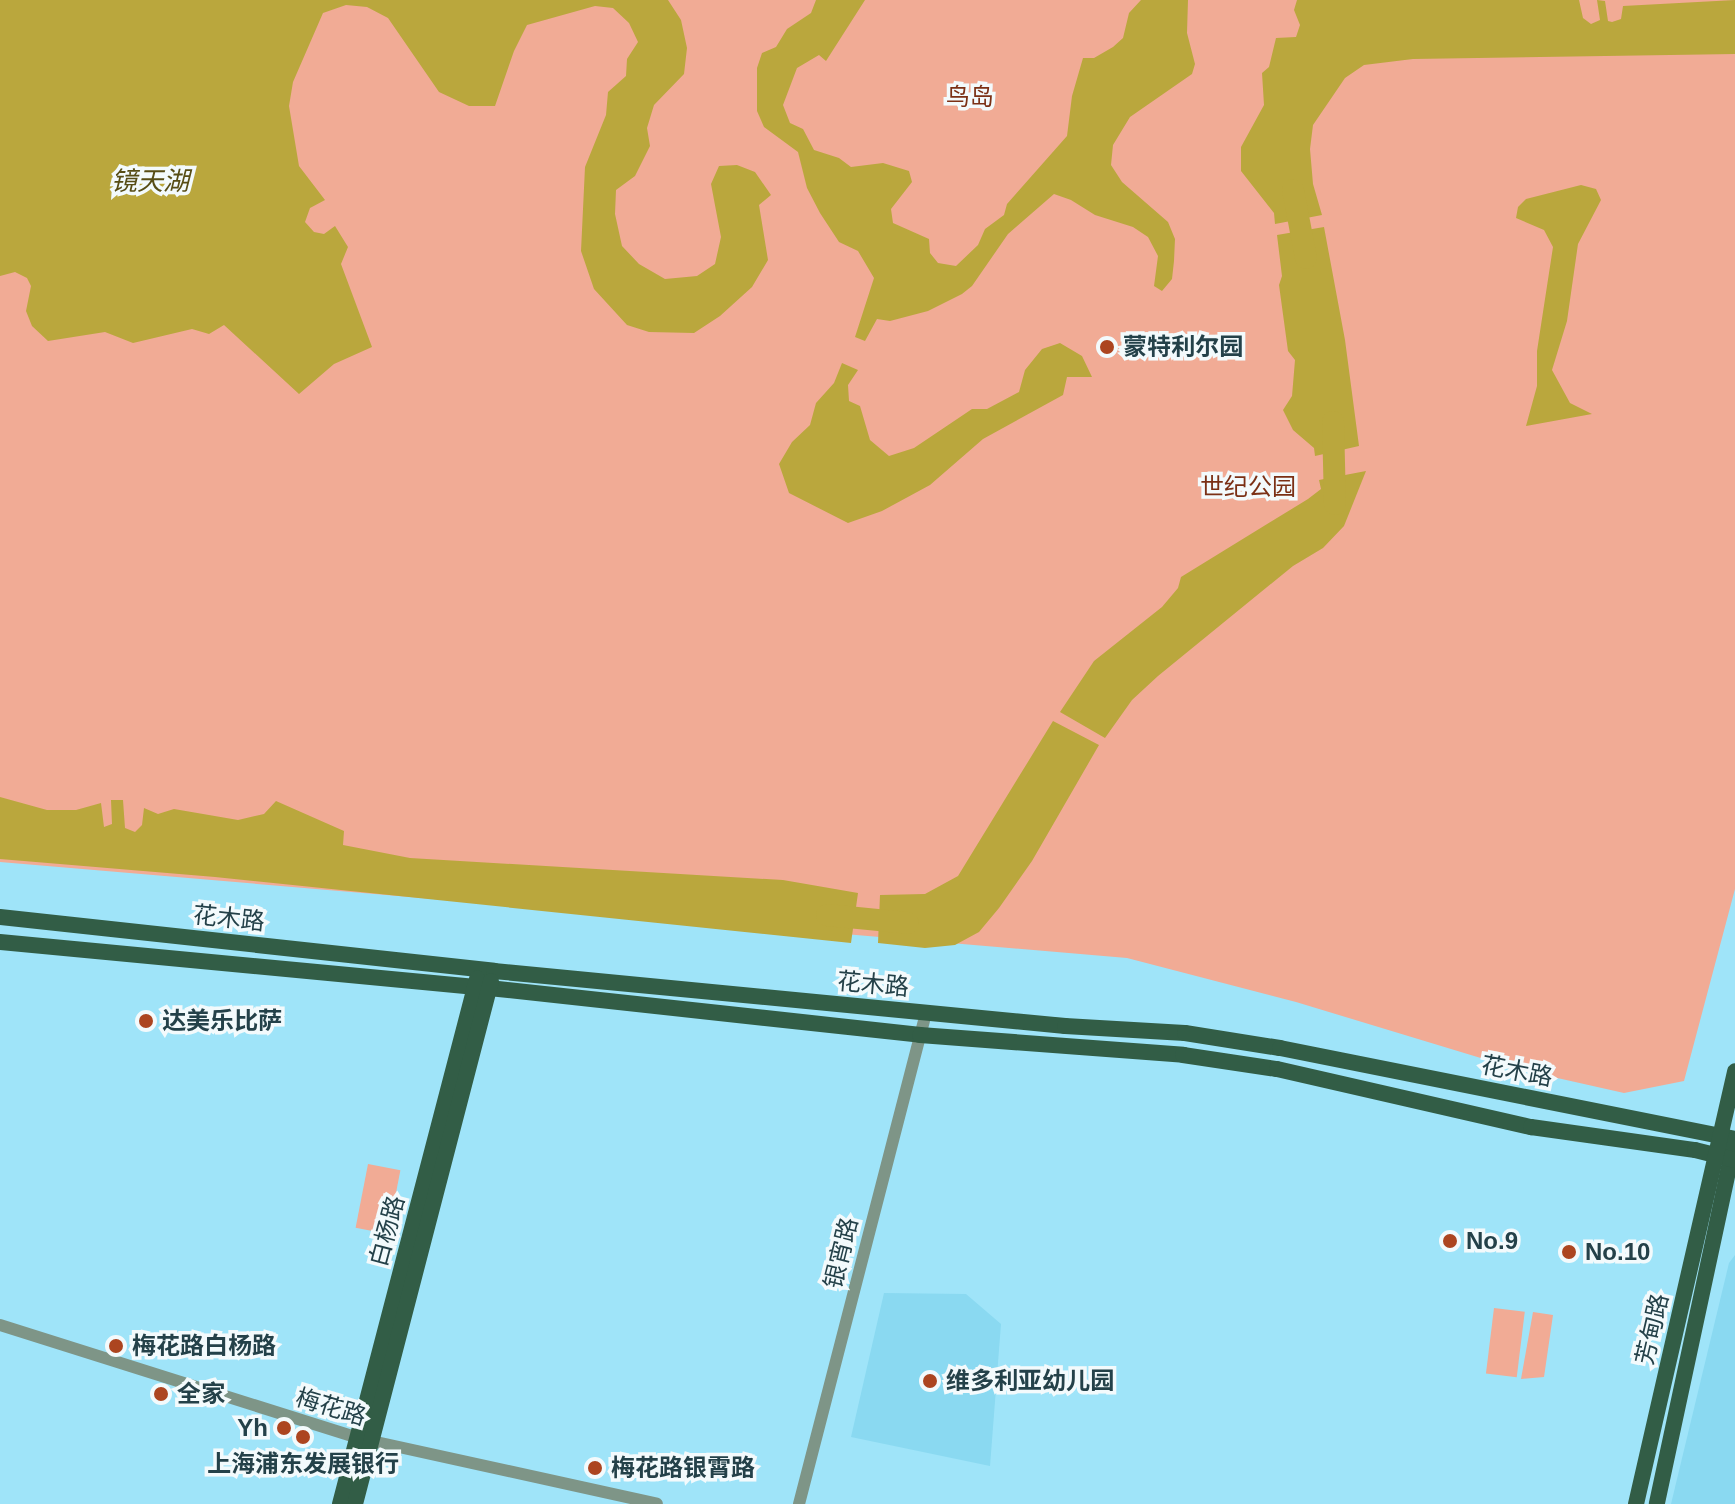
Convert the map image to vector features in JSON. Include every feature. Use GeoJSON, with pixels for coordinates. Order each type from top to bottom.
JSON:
{"type":"FeatureCollection","features":[{"type":"Feature","properties":{"kind":"main road","name":"花木路"},"geometry":{"type":"LineString","coordinates":[[0,917],[920,1035],[1183,1055],[1246,1064],[1531,1127],[1695,1150],[1727,1158]]}},
{"type":"Feature","properties":{"kind":"main road","name":"花木路"},"geometry":{"type":"LineString","coordinates":[[0,942],[1185,1033],[1267,1046],[1727,1137]]}},
{"type":"Feature","properties":{"kind":"main road","name":"白杨路"},"geometry":{"type":"LineString","coordinates":[[340,1504],[364,1440],[484,979]]}},
{"type":"Feature","properties":{"kind":"main road","name":"芳甸路"},"geometry":{"type":"LineString","coordinates":[[1657,1504],[1727,1158],[1735,1071]]}},
{"type":"Feature","properties":{"kind":"main road","name":"芳甸路"},"geometry":{"type":"LineString","coordinates":[[1636,1504],[1727,1158]]}},
{"type":"Feature","properties":{"kind":"main road","name":"白杨路"},"geometry":{"type":"LineString","coordinates":[[355,1504],[364,1440]]}},
{"type":"Feature","properties":{"kind":"street","name":"银宵路"},"geometry":{"type":"LineString","coordinates":[[799,1504],[926,1013]]}},
{"type":"Feature","properties":{"kind":"street","name":"梅花路"},"geometry":{"type":"LineString","coordinates":[[0,1325],[364,1440],[657,1504]]}},
{"type":"Feature","properties":{"kind":"shaded area"},"geometry":{"type":"Polygon","coordinates":[[[1735,1255],[1735,1504],[1671,1504],[1729,1263],[1735,1255]]]}},
{"type":"Feature","properties":{"kind":"shaded area","name":"维多利亚幼儿园"},"geometry":{"type":"Polygon","coordinates":[[[884,1293],[966,1294],[1001,1324],[990,1466],[851,1437],[884,1293]]]}},
{"type":"Feature","properties":{"kind":"green space","name":"世纪公园"},"geometry":{"type":"Polygon","coordinates":[[[0,0],[1735,0],[1735,889],[1684,1081],[1624,1093],[1517,1069],[1296,1002],[1127,958],[0,862],[0,0]]]}},
{"type":"Feature","properties":{"kind":"green space"},"geometry":{"type":"Polygon","coordinates":[[[368,1164],[400,1170],[388,1234],[356,1228],[368,1164]]]}},
{"type":"Feature","properties":{"kind":"green space"},"geometry":{"type":"Polygon","coordinates":[[[1494,1308],[1525,1312],[1517,1377],[1486,1374],[1494,1308]]]}},
{"type":"Feature","properties":{"kind":"green space"},"geometry":{"type":"Polygon","coordinates":[[[1533,1312],[1553,1315],[1544,1377],[1521,1379],[1533,1312]]]}},
{"type":"Feature","properties":{"kind":"water","name":"镜天湖"},"geometry":{"type":"Polygon","coordinates":[[[0,0],[668,0],[681,20],[687,48],[684,74],[654,105],[647,128],[650,146],[635,176],[616,190],[615,214],[622,246],[639,264],[665,279],[697,276],[715,264],[721,237],[711,184],[719,166],[737,165],[755,172],[771,195],[759,205],[768,260],[752,287],[720,316],[694,333],[649,332],[627,325],[594,289],[581,251],[585,167],[606,115],[608,92],[626,76],[627,59],[638,42],[629,23],[613,8],[595,6],[527,25],[514,51],[495,106],[469,106],[439,92],[388,18],[367,7],[346,5],[323,13],[293,82],[289,106],[299,166],[325,200],[310,208],[305,222],[314,232],[324,234],[335,226],[348,247],[341,264],[372,347],[334,364],[299,394],[224,325],[209,334],[192,329],[133,343],[105,332],[48,341],[32,326],[26,311],[31,286],[27,278],[15,272],[0,276],[0,0]]]}},
{"type":"Feature","properties":{"kind":"water"},"geometry":{"type":"Polygon","coordinates":[[[816,0],[865,0],[826,61],[819,55],[797,68],[783,105],[790,123],[803,129],[814,150],[839,158],[851,167],[883,163],[909,171],[912,182],[891,209],[893,223],[929,239],[930,253],[938,263],[956,266],[978,245],[985,229],[1004,215],[1007,204],[1067,136],[1072,96],[1083,58],[1094,58],[1123,38],[1129,13],[1141,0],[1188,0],[1187,33],[1195,64],[1192,74],[1130,117],[1113,145],[1111,165],[1122,182],[1168,222],[1175,239],[1172,279],[1162,291],[1154,286],[1158,256],[1148,237],[1133,227],[1095,215],[1071,200],[1054,194],[1008,234],[972,286],[962,294],[928,311],[890,321],[877,319],[865,341],[855,337],[874,278],[858,251],[839,242],[820,213],[807,188],[798,152],[764,127],[757,111],[757,68],[762,53],[776,47],[787,29],[811,13],[816,0]]]}},
{"type":"Feature","properties":{"kind":"water"},"geometry":{"type":"Polygon","coordinates":[[[1297,0],[1579,0],[1583,18],[1591,24],[1600,20],[1597,0],[1605,1],[1608,21],[1612,22],[1621,19],[1623,6],[1735,0],[1735,54],[1413,59],[1364,65],[1345,78],[1313,125],[1310,149],[1313,184],[1322,215],[1275,224],[1274,213],[1241,171],[1241,147],[1264,105],[1262,73],[1269,67],[1276,38],[1296,37],[1300,25],[1294,10],[1297,0]]]}},
{"type":"Feature","properties":{"kind":"water"},"geometry":{"type":"Polygon","coordinates":[[[1581,185],[1596,189],[1601,200],[1578,244],[1567,321],[1552,370],[1570,403],[1592,414],[1526,426],[1537,386],[1537,351],[1553,247],[1544,230],[1516,218],[1518,207],[1526,199],[1581,185]]]}},
{"type":"Feature","properties":{"kind":"water"},"geometry":{"type":"Polygon","coordinates":[[[1324,227],[1345,340],[1359,446],[1315,456],[1314,448],[1293,430],[1283,410],[1292,396],[1295,360],[1288,351],[1279,285],[1282,276],[1277,235],[1324,227]]]}},
{"type":"Feature","properties":{"kind":"water"},"geometry":{"type":"Polygon","coordinates":[[[1060,343],[1082,356],[1092,377],[1067,377],[1063,395],[983,439],[930,485],[882,511],[848,523],[789,493],[779,464],[792,442],[810,425],[816,403],[834,383],[842,363],[858,370],[848,385],[849,401],[860,406],[870,440],[889,456],[914,448],[972,409],[987,409],[1019,392],[1025,370],[1042,349],[1060,343]]]}},
{"type":"Feature","properties":{"kind":"water"},"geometry":{"type":"Polygon","coordinates":[[[1366,471],[1344,526],[1323,548],[1293,566],[1158,676],[1132,700],[1105,738],[1060,712],[1094,661],[1162,607],[1178,588],[1181,577],[1308,499],[1321,489],[1319,480],[1366,471]]]}},
{"type":"Feature","properties":{"kind":"water"},"geometry":{"type":"Polygon","coordinates":[[[1053,721],[1099,745],[1032,861],[999,908],[979,932],[955,945],[925,948],[878,943],[880,895],[925,894],[958,876],[1053,721]]]}},
{"type":"Feature","properties":{"kind":"water"},"geometry":{"type":"Polygon","coordinates":[[[0,797],[47,810],[76,810],[101,803],[104,827],[112,824],[111,800],[123,800],[125,828],[135,832],[142,825],[144,808],[158,814],[174,809],[238,820],[264,814],[276,801],[344,831],[343,845],[410,858],[783,880],[858,893],[851,943],[215,877],[0,859],[0,797]]]}},
{"type":"Feature","properties":{"kind":"waterway"},"geometry":{"type":"LineString","coordinates":[[1293,190],[1306,258]]}},
{"type":"Feature","properties":{"kind":"waterway"},"geometry":{"type":"LineString","coordinates":[[1333,422],[1335,504]]}},
{"type":"Feature","properties":{"kind":"waterway"},"geometry":{"type":"LineString","coordinates":[[827,915],[908,923]]}},
{"type":"Feature","properties":{"kind":"place","name":"蒙特利尔园"},"geometry":{"type":"Point","coordinates":[1107,347]}},
{"type":"Feature","properties":{"kind":"place","name":"达美乐比萨"},"geometry":{"type":"Point","coordinates":[146,1021]}},
{"type":"Feature","properties":{"kind":"place","name":"No.9"},"geometry":{"type":"Point","coordinates":[1450,1241]}},
{"type":"Feature","properties":{"kind":"place","name":"No.10"},"geometry":{"type":"Point","coordinates":[1569,1252]}},
{"type":"Feature","properties":{"kind":"place","name":"梅花路白杨路"},"geometry":{"type":"Point","coordinates":[116,1346]}},
{"type":"Feature","properties":{"kind":"place","name":"维多利亚幼儿园"},"geometry":{"type":"Point","coordinates":[930,1381]}},
{"type":"Feature","properties":{"kind":"place","name":"全家"},"geometry":{"type":"Point","coordinates":[161,1394]}},
{"type":"Feature","properties":{"kind":"place","name":"Yh"},"geometry":{"type":"Point","coordinates":[284,1428]}},
{"type":"Feature","properties":{"kind":"place","name":"上海浦东发展银行"},"geometry":{"type":"Point","coordinates":[303,1437]}},
{"type":"Feature","properties":{"kind":"place","name":"梅花路银霄路"},"geometry":{"type":"Point","coordinates":[595,1468]}},
{"type":"Feature","properties":{"kind":"park label","name":"鸟岛"},"geometry":{"type":"Point","coordinates":[970,97]}}]}
